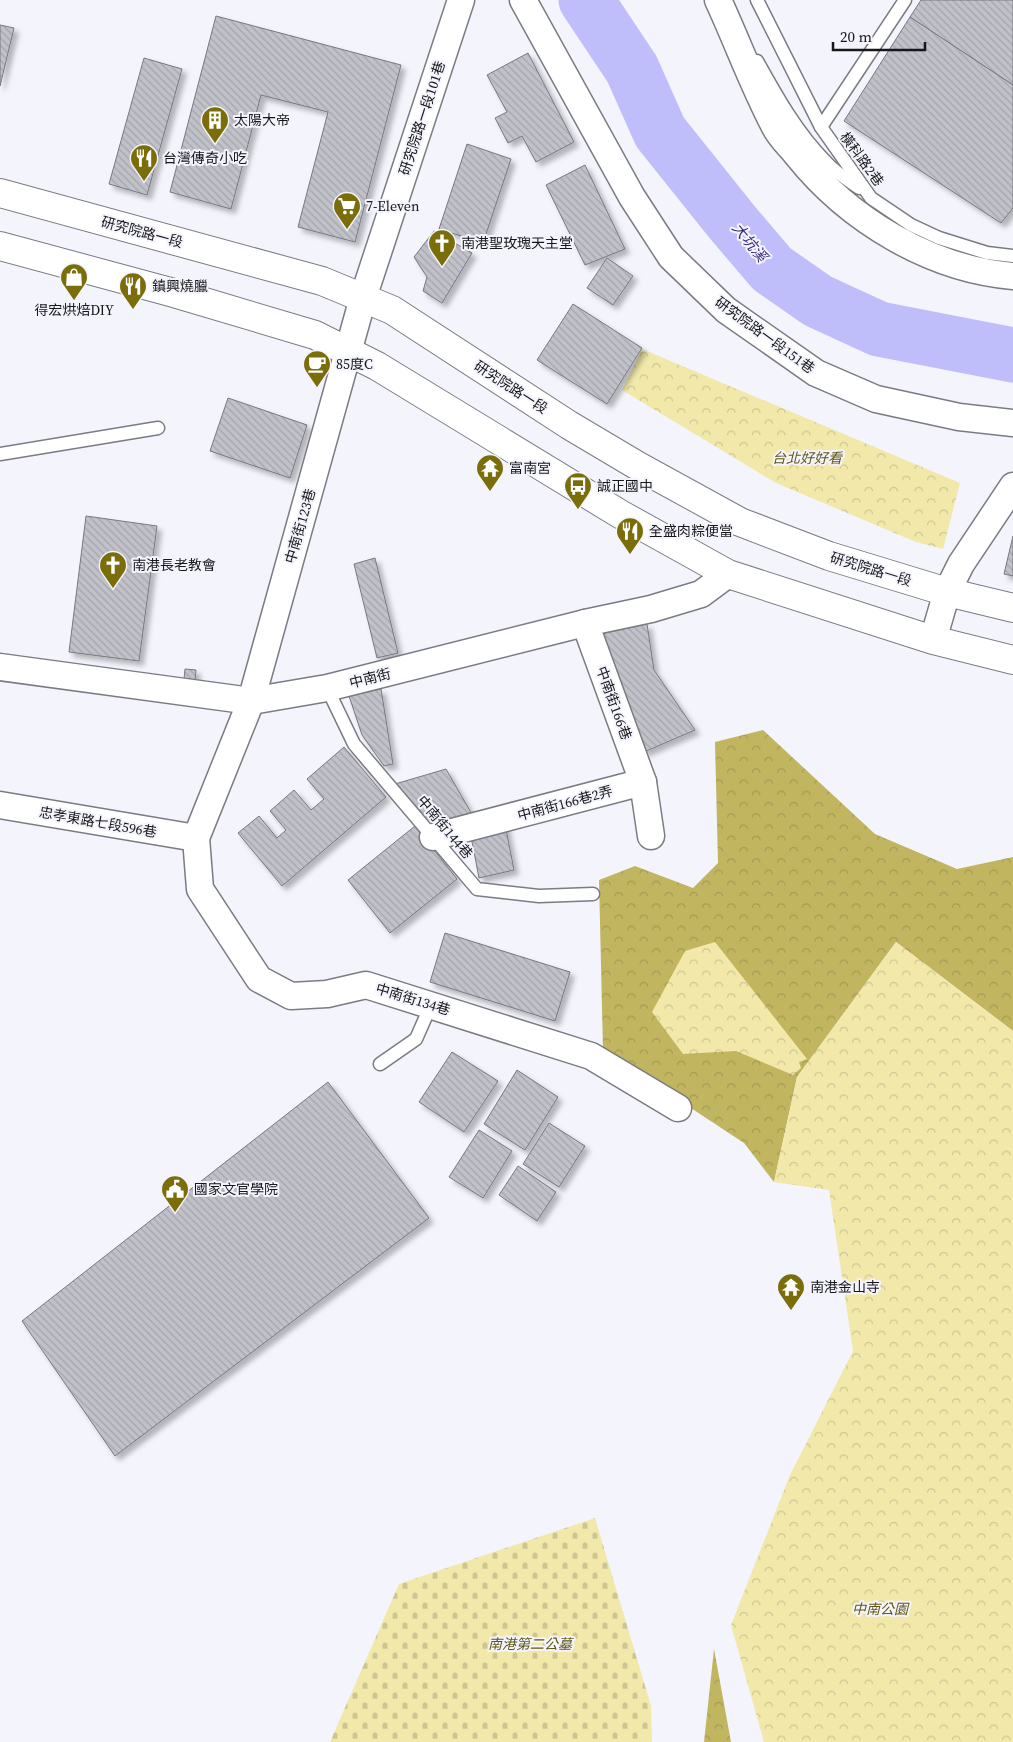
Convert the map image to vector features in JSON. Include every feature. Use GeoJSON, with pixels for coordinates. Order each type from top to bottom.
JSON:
{"type":"FeatureCollection","features":[{"type":"Feature","properties":{"kind":"main road","name":"研究院路一段"},"geometry":{"type":"LineString","coordinates":[[0,193],[322,281],[392,310],[569,425],[638,466],[740,522],[829,556],[947,592],[1013,608]]}},
{"type":"Feature","properties":{"kind":"main road"},"geometry":{"type":"LineString","coordinates":[[0,246],[315,335],[349,350],[620,514],[728,574],[933,640],[1013,660]]}},
{"type":"Feature","properties":{"kind":"street","name":"研究院路一段101巷"},"geometry":{"type":"LineString","coordinates":[[349,350],[363,298],[461,0]]}},
{"type":"Feature","properties":{"kind":"street","name":"研究院路一段151巷"},"geometry":{"type":"LineString","coordinates":[[523,0],[632,198],[672,257],[726,310],[816,373],[876,398],[959,417],[1013,423]]}},
{"type":"Feature","properties":{"kind":"street"},"geometry":{"type":"LineString","coordinates":[[720,4],[774,127],[820,181],[842,202],[905,244],[939,260],[964,268],[1013,276]]}},
{"type":"Feature","properties":{"kind":"street","name":"中南街123巷"},"geometry":{"type":"LineString","coordinates":[[251,701],[349,350]]}},
{"type":"Feature","properties":{"kind":"street"},"geometry":{"type":"LineString","coordinates":[[933,640],[947,592],[961,564],[1013,486]]}},
{"type":"Feature","properties":{"kind":"street","name":"中南街"},"geometry":{"type":"LineString","coordinates":[[0,666],[251,701],[327,688],[585,623],[651,609],[701,594],[728,574]]}},
{"type":"Feature","properties":{"kind":"street","name":"中南街166巷"},"geometry":{"type":"LineString","coordinates":[[585,623],[643,782]]}},
{"type":"Feature","properties":{"kind":"street","name":"中南街134巷"},"geometry":{"type":"LineString","coordinates":[[251,701],[196,838],[200,889],[259,979],[291,996],[327,994],[366,985],[431,1005],[591,1056],[678,1108]]}},
{"type":"Feature","properties":{"kind":"street"},"geometry":{"type":"LineString","coordinates":[[643,782],[651,836]]}},
{"type":"Feature","properties":{"kind":"street","name":"中南街166巷2弄"},"geometry":{"type":"LineString","coordinates":[[433,838],[643,782]]}},
{"type":"Feature","properties":{"kind":"street","name":"忠孝東路七段596巷"},"geometry":{"type":"LineString","coordinates":[[0,805],[196,838]]}},
{"type":"Feature","properties":{"kind":"lane","name":"橫科路2巷"},"geometry":{"type":"LineString","coordinates":[[757,0],[821,127],[871,198],[910,225],[939,238],[988,253],[1013,256]]}},
{"type":"Feature","properties":{"kind":"lane"},"geometry":{"type":"LineString","coordinates":[[821,127],[905,0]]}},
{"type":"Feature","properties":{"kind":"lane"},"geometry":{"type":"LineString","coordinates":[[720,4],[743,37],[786,112],[807,140],[826,163],[871,198]]}},
{"type":"Feature","properties":{"kind":"lane"},"geometry":{"type":"LineString","coordinates":[[0,454],[158,428]]}},
{"type":"Feature","properties":{"kind":"lane","name":"中南街144巷"},"geometry":{"type":"LineString","coordinates":[[327,688],[354,744],[477,889],[539,896],[593,894]]}},
{"type":"Feature","properties":{"kind":"lane"},"geometry":{"type":"LineString","coordinates":[[380,1064],[416,1039],[431,1005]]}},
{"type":"Feature","properties":{"kind":"green space","name":"台北好好看"},"geometry":{"type":"Polygon","coordinates":[[[642,349],[960,483],[943,549],[916,542],[776,483],[622,390],[642,349]]]}},
{"type":"Feature","properties":{"kind":"green space"},"geometry":{"type":"Polygon","coordinates":[[[763,730],[875,834],[957,869],[1013,857],[1013,1031],[896,942],[797,1077],[774,1182],[744,1143],[603,1050],[599,880],[635,866],[693,888],[718,863],[715,742],[763,730]]]}},
{"type":"Feature","properties":{"kind":"green space"},"geometry":{"type":"Polygon","coordinates":[[[715,942],[807,1059],[799,1062],[801,1068],[793,1075],[736,1051],[683,1054],[652,1012],[685,951],[715,942]]]}},
{"type":"Feature","properties":{"kind":"green space","name":"中南公園"},"geometry":{"type":"Polygon","coordinates":[[[896,942],[1013,1031],[1013,1742],[764,1742],[731,1625],[790,1475],[853,1351],[829,1190],[774,1182],[797,1077],[896,942]]]}},
{"type":"Feature","properties":{"kind":"green space","name":"南港第二公墓"},"geometry":{"type":"Polygon","coordinates":[[[595,1518],[651,1706],[652,1742],[330,1742],[399,1584],[595,1518]]]}},
{"type":"Feature","properties":{"kind":"green space"},"geometry":{"type":"Polygon","coordinates":[[[714,1649],[731,1742],[704,1742],[714,1649]]]}},
{"type":"Feature","properties":{"kind":"building"},"geometry":{"type":"Polygon","coordinates":[[[921,0],[1013,0],[1013,85],[910,17],[921,0]]]}},
{"type":"Feature","properties":{"kind":"building","name":"太陽大帝"},"geometry":{"type":"Polygon","coordinates":[[[216,16],[401,65],[355,242],[298,227],[328,112],[261,95],[231,209],[170,192],[216,16]]]}},
{"type":"Feature","properties":{"kind":"building"},"geometry":{"type":"Polygon","coordinates":[[[910,17],[1013,85],[1013,208],[1001,223],[844,121],[910,17]]]}},
{"type":"Feature","properties":{"kind":"building"},"geometry":{"type":"Polygon","coordinates":[[[0,25],[14,28],[0,86],[0,25]]]}},
{"type":"Feature","properties":{"kind":"building"},"geometry":{"type":"Polygon","coordinates":[[[528,53],[574,142],[536,162],[522,136],[508,143],[495,118],[507,112],[487,75],[528,53]]]}},
{"type":"Feature","properties":{"kind":"building"},"geometry":{"type":"Polygon","coordinates":[[[144,58],[182,69],[147,195],[109,184],[144,58]]]}},
{"type":"Feature","properties":{"kind":"building"},"geometry":{"type":"Polygon","coordinates":[[[467,144],[511,159],[483,243],[439,229],[467,144]]]}},
{"type":"Feature","properties":{"kind":"building"},"geometry":{"type":"Polygon","coordinates":[[[585,165],[625,249],[585,265],[546,185],[585,165]]]}},
{"type":"Feature","properties":{"kind":"building","name":"南港聖玫瑰天主堂"},"geometry":{"type":"Polygon","coordinates":[[[434,231],[472,253],[442,303],[423,291],[427,277],[414,257],[434,231]]]}},
{"type":"Feature","properties":{"kind":"building"},"geometry":{"type":"Polygon","coordinates":[[[607,258],[633,276],[613,305],[587,288],[607,258]]]}},
{"type":"Feature","properties":{"kind":"building"},"geometry":{"type":"Polygon","coordinates":[[[573,304],[642,348],[607,404],[537,360],[573,304]]]}},
{"type":"Feature","properties":{"kind":"building"},"geometry":{"type":"Polygon","coordinates":[[[228,398],[307,425],[290,478],[210,451],[228,398]]]}},
{"type":"Feature","properties":{"kind":"building","name":"南港長老教會"},"geometry":{"type":"Polygon","coordinates":[[[86,516],[157,526],[139,661],[69,652],[86,516]]]}},
{"type":"Feature","properties":{"kind":"building"},"geometry":{"type":"Polygon","coordinates":[[[1013,536],[1013,576],[1004,574],[1013,536]]]}},
{"type":"Feature","properties":{"kind":"building"},"geometry":{"type":"Polygon","coordinates":[[[375,558],[398,653],[377,658],[354,564],[375,558]]]}},
{"type":"Feature","properties":{"kind":"building"},"geometry":{"type":"Polygon","coordinates":[[[647,624],[654,670],[695,730],[644,752],[591,636],[647,624]]]}},
{"type":"Feature","properties":{"kind":"building"},"geometry":{"type":"Polygon","coordinates":[[[185,669],[196,670],[195,681],[184,679],[185,669]]]}},
{"type":"Feature","properties":{"kind":"building"},"geometry":{"type":"Polygon","coordinates":[[[381,689],[393,764],[384,766],[362,735],[349,696],[381,689]]]}},
{"type":"Feature","properties":{"kind":"building"},"geometry":{"type":"Polygon","coordinates":[[[344,747],[386,797],[282,886],[238,833],[259,816],[277,838],[286,830],[270,811],[294,790],[311,810],[324,799],[307,779],[344,747]]]}},
{"type":"Feature","properties":{"kind":"building"},"geometry":{"type":"Polygon","coordinates":[[[446,769],[473,816],[427,825],[395,784],[446,769]]]}},
{"type":"Feature","properties":{"kind":"building"},"geometry":{"type":"Polygon","coordinates":[[[505,824],[514,870],[479,878],[470,831],[505,824]]]}},
{"type":"Feature","properties":{"kind":"building"},"geometry":{"type":"Polygon","coordinates":[[[415,826],[457,879],[390,933],[348,880],[415,826]]]}},
{"type":"Feature","properties":{"kind":"building"},"geometry":{"type":"Polygon","coordinates":[[[445,933],[570,972],[555,1021],[430,982],[445,933]]]}},
{"type":"Feature","properties":{"kind":"building"},"geometry":{"type":"Polygon","coordinates":[[[452,1052],[498,1081],[464,1132],[419,1102],[452,1052]]]}},
{"type":"Feature","properties":{"kind":"building"},"geometry":{"type":"Polygon","coordinates":[[[517,1070],[558,1097],[525,1150],[484,1124],[517,1070]]]}},
{"type":"Feature","properties":{"kind":"building"},"geometry":{"type":"Polygon","coordinates":[[[328,1082],[429,1218],[115,1456],[22,1321],[328,1082]]]}},
{"type":"Feature","properties":{"kind":"building"},"geometry":{"type":"Polygon","coordinates":[[[549,1123],[585,1146],[559,1187],[523,1164],[549,1123]]]}},
{"type":"Feature","properties":{"kind":"building"},"geometry":{"type":"Polygon","coordinates":[[[479,1130],[512,1151],[483,1198],[449,1177],[479,1130]]]}},
{"type":"Feature","properties":{"kind":"building"},"geometry":{"type":"Polygon","coordinates":[[[518,1166],[556,1192],[537,1221],[499,1195],[518,1166]]]}},
{"type":"Feature","properties":{"kind":"waterway","name":"大坑溪"},"geometry":{"type":"LineString","coordinates":[[586,0],[632,69],[660,132],[772,269],[818,301],[879,329],[1013,355]]}},
{"type":"Feature","properties":{"kind":"place","name":"太陽大帝"},"geometry":{"type":"Point","coordinates":[215,144]}},
{"type":"Feature","properties":{"kind":"place","name":"台灣傳奇小吃"},"geometry":{"type":"Point","coordinates":[144,182]}},
{"type":"Feature","properties":{"kind":"place","name":"7-Eleven"},"geometry":{"type":"Point","coordinates":[347,230]}},
{"type":"Feature","properties":{"kind":"place","name":"南港聖玫瑰天主堂"},"geometry":{"type":"Point","coordinates":[442,267]}},
{"type":"Feature","properties":{"kind":"place","name":"得宏烘焙DIY"},"geometry":{"type":"Point","coordinates":[74,301]}},
{"type":"Feature","properties":{"kind":"place","name":"鎮興燒臘"},"geometry":{"type":"Point","coordinates":[133,310]}},
{"type":"Feature","properties":{"kind":"place","name":"85度C"},"geometry":{"type":"Point","coordinates":[317,388]}},
{"type":"Feature","properties":{"kind":"place","name":"富南宮"},"geometry":{"type":"Point","coordinates":[490,492]}},
{"type":"Feature","properties":{"kind":"place","name":"誠正國中"},"geometry":{"type":"Point","coordinates":[578,510]}},
{"type":"Feature","properties":{"kind":"place","name":"全盛肉粽便當"},"geometry":{"type":"Point","coordinates":[630,555]}},
{"type":"Feature","properties":{"kind":"place","name":"南港長老教會"},"geometry":{"type":"Point","coordinates":[113,589]}},
{"type":"Feature","properties":{"kind":"place","name":"國家文官學院"},"geometry":{"type":"Point","coordinates":[175,1213]}},
{"type":"Feature","properties":{"kind":"place","name":"南港金山寺"},"geometry":{"type":"Point","coordinates":[791,1311]}}]}
